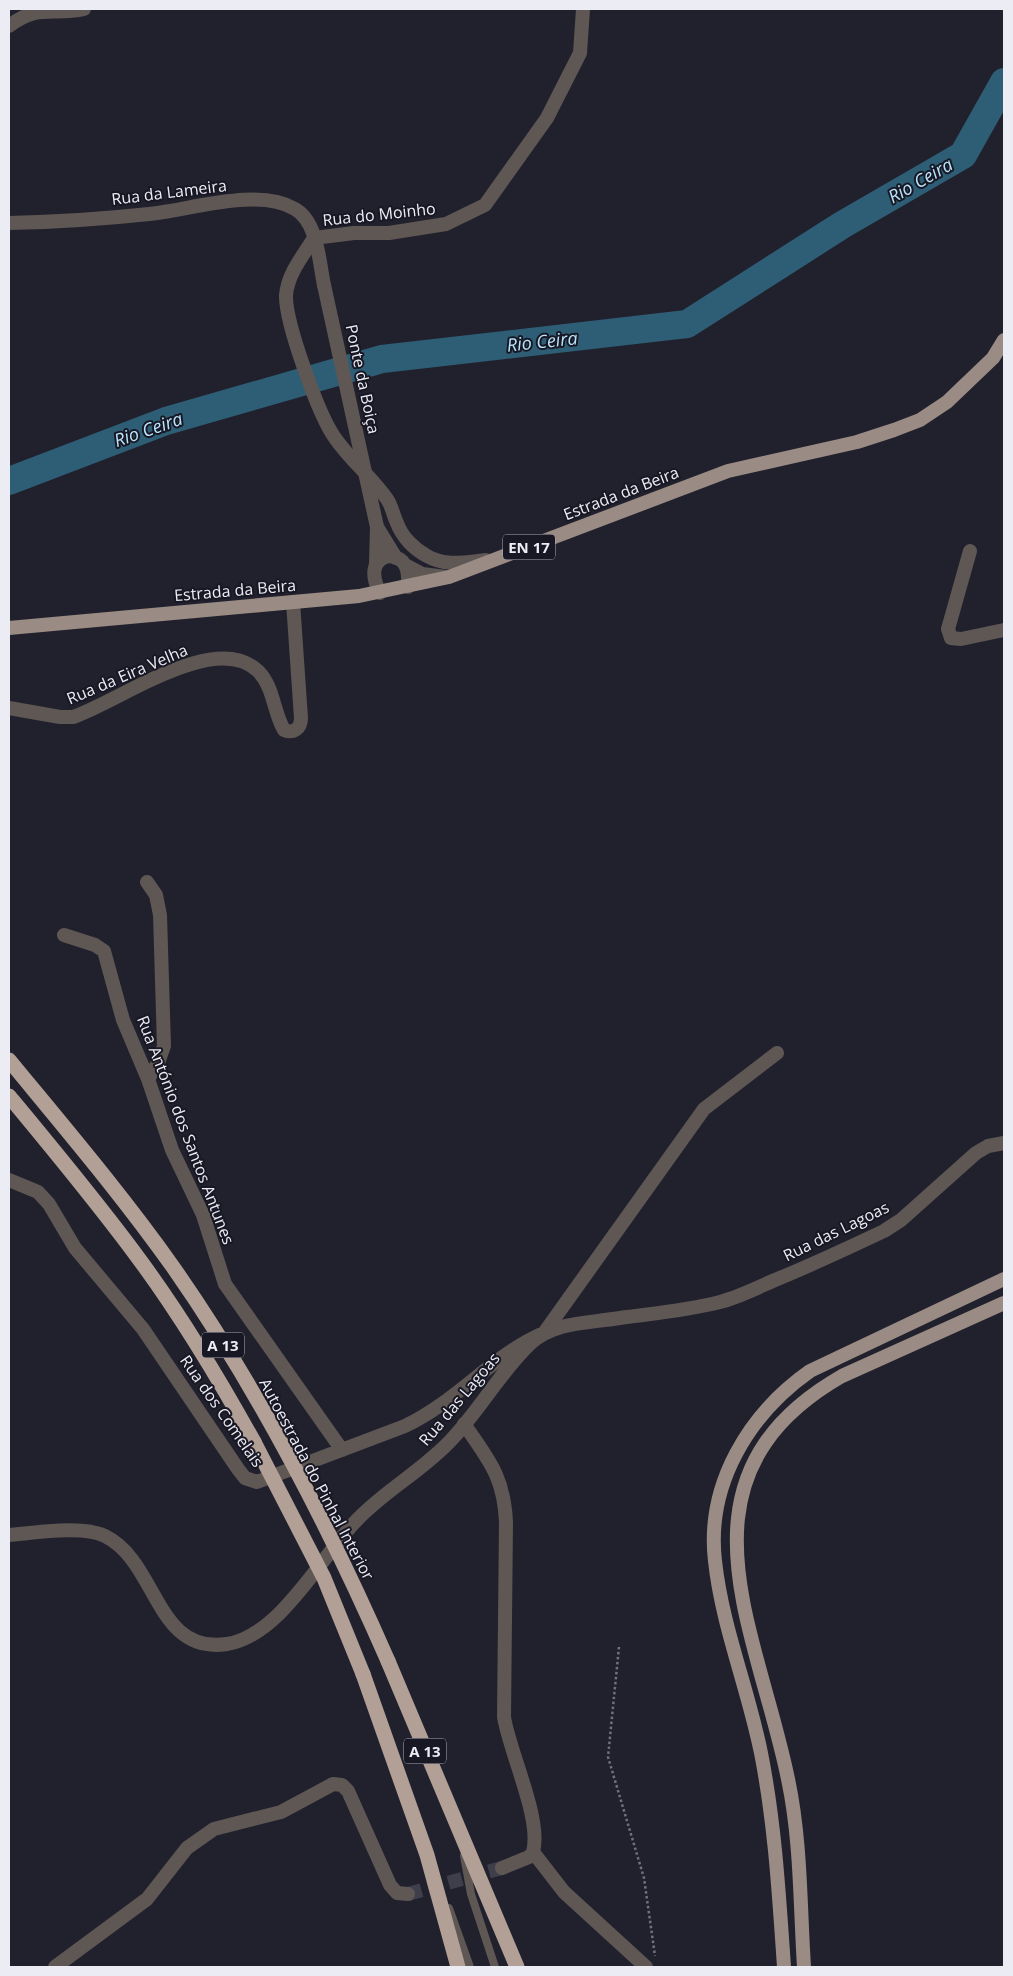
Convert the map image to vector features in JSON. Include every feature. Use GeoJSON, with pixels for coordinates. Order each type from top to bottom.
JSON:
{"type":"FeatureCollection","features":[{"type":"Feature","properties":{"kind":"highway","name":"Autoestrada do Pinhal Interior"},"geometry":{"type":"LineString","coordinates":[[9,1060],[120,1195],[206,1317],[270,1423],[326,1527],[388,1661],[462,1840]]}},
{"type":"Feature","properties":{"kind":"highway","name":"A 13"},"geometry":{"type":"LineString","coordinates":[[9,1096],[65,1163],[139,1260],[204,1356],[286,1501],[324,1578],[363,1674],[427,1855],[458,1967]]}},
{"type":"Feature","properties":{"kind":"highway","name":"A 13"},"geometry":{"type":"LineString","coordinates":[[462,1840],[517,1967]]}},
{"type":"Feature","properties":{"kind":"main road","name":"Estrada da Beira"},"geometry":{"type":"LineString","coordinates":[[9,628],[358,596],[380,593],[450,577],[728,471],[857,442],[920,420],[948,402],[993,358],[1004,340]]}},
{"type":"Feature","properties":{"kind":"main road"},"geometry":{"type":"LineString","coordinates":[[784,1967],[771,1808],[758,1736],[720,1597],[714,1559],[717,1514],[727,1471],[744,1437],[761,1413],[803,1375],[831,1359],[1004,1279]]}},
{"type":"Feature","properties":{"kind":"main road"},"geometry":{"type":"LineString","coordinates":[[804,1967],[795,1832],[788,1781],[738,1578],[735,1540],[745,1484],[772,1434],[801,1403],[821,1388],[842,1376],[1004,1303]]}},
{"type":"Feature","properties":{"kind":"street"},"geometry":{"type":"LineString","coordinates":[[9,26],[25,15],[41,10],[84,9]]}},
{"type":"Feature","properties":{"kind":"street","name":"Rua do Moinho"},"geometry":{"type":"LineString","coordinates":[[504,557],[454,564],[428,557],[416,549],[400,530],[388,500],[334,436],[312,388],[293,332],[286,296],[289,281],[297,263],[314,238],[354,233],[389,233],[446,224],[485,205],[547,118],[580,53],[583,9]]}},
{"type":"Feature","properties":{"kind":"street","name":"Rua da Lameira"},"geometry":{"type":"LineString","coordinates":[[9,223],[150,214],[253,199],[279,202],[296,209],[308,220],[314,238]]}},
{"type":"Feature","properties":{"kind":"street","name":"Ponte da Boiça"},"geometry":{"type":"LineString","coordinates":[[314,238],[377,527],[373,577],[380,593]]}},
{"type":"Feature","properties":{"kind":"street","name":"Ponte da Boiça"},"geometry":{"type":"LineString","coordinates":[[377,527],[408,573],[408,587]]}},
{"type":"Feature","properties":{"kind":"street"},"geometry":{"type":"LineString","coordinates":[[970,551],[949,634],[956,640],[1004,630]]}},
{"type":"Feature","properties":{"kind":"street"},"geometry":{"type":"LineString","coordinates":[[375,567],[385,558],[401,561],[422,574],[450,577]]}},
{"type":"Feature","properties":{"kind":"street","name":"Ponte da Boiça"},"geometry":{"type":"LineString","coordinates":[[358,596],[375,567]]}},
{"type":"Feature","properties":{"kind":"street","name":"Rua da Eira Velha"},"geometry":{"type":"LineString","coordinates":[[9,708],[60,717],[74,717],[181,667],[214,658],[240,661],[258,671],[271,692],[284,730],[296,730],[301,724],[302,718],[293,602]]}},
{"type":"Feature","properties":{"kind":"street"},"geometry":{"type":"LineString","coordinates":[[147,882],[156,895],[160,915],[164,1046],[158,1063],[148,1078]]}},
{"type":"Feature","properties":{"kind":"street","name":"Rua António dos Santos Antunes"},"geometry":{"type":"LineString","coordinates":[[64,935],[95,945],[104,951],[124,1020],[148,1078],[172,1150],[203,1215],[225,1284],[342,1450]]}},
{"type":"Feature","properties":{"kind":"street"},"geometry":{"type":"LineString","coordinates":[[544,1333],[704,1109],[778,1053]]}},
{"type":"Feature","properties":{"kind":"street","name":"Rua das Lagoas"},"geometry":{"type":"LineString","coordinates":[[9,1535],[68,1531],[103,1534],[122,1547],[134,1560],[172,1625],[186,1637],[199,1642],[211,1645],[229,1644],[244,1638],[284,1608],[303,1588],[354,1523],[432,1460],[464,1424],[506,1368],[544,1333],[578,1324],[709,1304],[745,1293],[884,1231],[901,1220],[976,1152],[988,1146],[1004,1143]]}},
{"type":"Feature","properties":{"kind":"street","name":"Rua dos Comelais"},"geometry":{"type":"LineString","coordinates":[[9,1180],[38,1192],[49,1204],[75,1248],[143,1329],[245,1478],[250,1482],[265,1481],[428,1416],[448,1402],[512,1349],[544,1333]]}},
{"type":"Feature","properties":{"kind":"street"},"geometry":{"type":"LineString","coordinates":[[464,1424],[491,1462],[503,1491],[506,1522],[504,1717],[531,1814],[535,1836],[534,1852],[529,1858],[502,1868]]}},
{"type":"Feature","properties":{"kind":"street"},"geometry":{"type":"LineString","coordinates":[[55,1967],[147,1899],[186,1848],[214,1829],[281,1812],[333,1784],[339,1784],[348,1791],[390,1885],[397,1893],[408,1894]]}},
{"type":"Feature","properties":{"kind":"street"},"geometry":{"type":"LineString","coordinates":[[534,1852],[564,1892],[651,1963]]}},
{"type":"Feature","properties":{"kind":"lane","name":"Autoestrada do Pinhal Interior"},"geometry":{"type":"LineString","coordinates":[[462,1840],[471,1894],[495,1967]]}},
{"type":"Feature","properties":{"kind":"lane","name":"A 13"},"geometry":{"type":"LineString","coordinates":[[427,1855],[470,1967]]}},
{"type":"Feature","properties":{"kind":"path"},"geometry":{"type":"LineString","coordinates":[[619,1648],[608,1757],[644,1878],[651,1963]]}},
{"type":"Feature","properties":{"kind":"waterway","name":"Rio Ceira"},"geometry":{"type":"LineString","coordinates":[[9,481],[166,421],[382,359],[687,324],[842,225],[963,155],[1004,82]]}},
{"type":"Feature","properties":{"kind":"tunnel"},"geometry":{"type":"LineString","coordinates":[[408,1894],[502,1868]]}}]}
